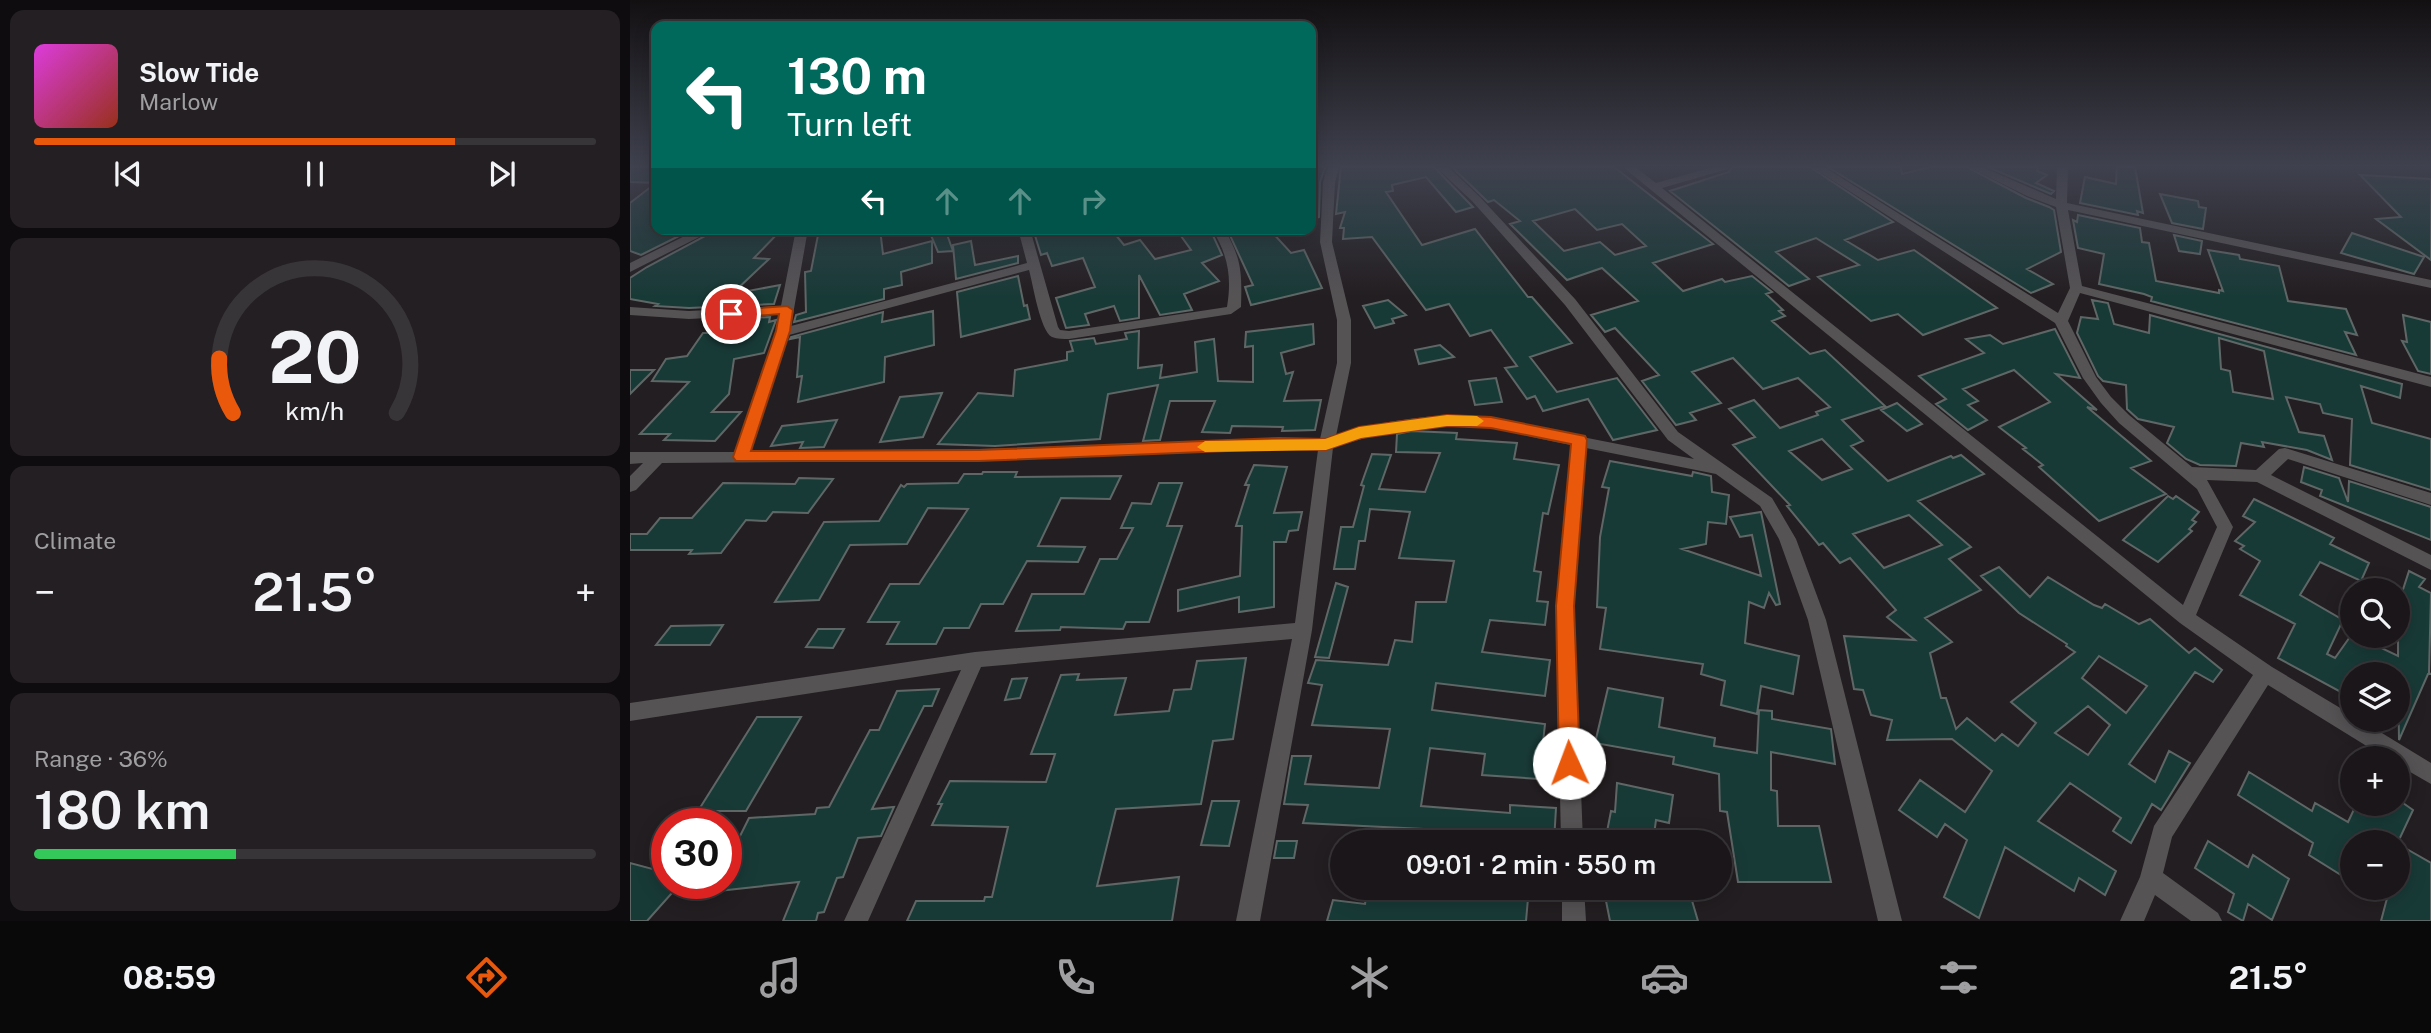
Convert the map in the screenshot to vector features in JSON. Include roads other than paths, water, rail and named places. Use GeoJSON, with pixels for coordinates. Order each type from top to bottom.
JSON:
{"type":"FeatureCollection","features":[{"type":"Feature","properties":{"kind":"street"},"geometry":{"type":"LineString","coordinates":[[1248,921],[1303,630],[1326,445],[1344,363],[1344,320],[1325,242],[1327,210]]}},
{"type":"Feature","properties":{"kind":"street"},"geometry":{"type":"LineString","coordinates":[[1486,210],[1570,302],[1672,436],[1766,502],[1787,539],[1817,620],[1890,921]]}},
{"type":"Feature","properties":{"kind":"street"},"geometry":{"type":"LineString","coordinates":[[1682,210],[2186,618],[2265,673],[2431,774]]}},
{"type":"Feature","properties":{"kind":"street"},"geometry":{"type":"LineString","coordinates":[[1884,210],[2061,321],[2090,378],[2106,400],[2124,419],[2203,485],[2225,527],[2186,618]]}},
{"type":"Feature","properties":{"kind":"street"},"geometry":{"type":"LineString","coordinates":[[2061,321],[2076,288],[2062,210]]}},
{"type":"Feature","properties":{"kind":"street"},"geometry":{"type":"LineString","coordinates":[[2084,210],[2431,284]]}},
{"type":"Feature","properties":{"kind":"street"},"geometry":{"type":"LineString","coordinates":[[630,268],[697,235]]}},
{"type":"Feature","properties":{"kind":"street"},"geometry":{"type":"LineString","coordinates":[[741,457],[783,331],[801,235]]}},
{"type":"Feature","properties":{"kind":"street"},"geometry":{"type":"LineString","coordinates":[[1026,235],[1051,328],[1056,334],[1069,335],[1226,312],[1234,307],[1234,253],[1222,235]]}},
{"type":"Feature","properties":{"kind":"street"},"geometry":{"type":"LineString","coordinates":[[783,331],[1034,265]]}},
{"type":"Feature","properties":{"kind":"street"},"geometry":{"type":"LineString","coordinates":[[2076,288],[2431,382]]}},
{"type":"Feature","properties":{"kind":"street"},"geometry":{"type":"LineString","coordinates":[[630,311],[689,315],[787,310]]}},
{"type":"Feature","properties":{"kind":"street"},"geometry":{"type":"LineString","coordinates":[[630,458],[979,455],[1279,444],[1326,445],[1359,433],[1447,420],[1491,423],[1723,470]]}},
{"type":"Feature","properties":{"kind":"street"},"geometry":{"type":"LineString","coordinates":[[1572,830],[1565,606],[1579,440]]}},
{"type":"Feature","properties":{"kind":"street"},"geometry":{"type":"LineString","coordinates":[[2260,476],[2286,453],[2431,499]]}},
{"type":"Feature","properties":{"kind":"street"},"geometry":{"type":"LineString","coordinates":[[630,486],[658,458]]}},
{"type":"Feature","properties":{"kind":"street"},"geometry":{"type":"LineString","coordinates":[[2188,473],[2260,476],[2431,563]]}},
{"type":"Feature","properties":{"kind":"street"},"geometry":{"type":"LineString","coordinates":[[630,712],[975,660],[1303,630]]}},
{"type":"Feature","properties":{"kind":"street"},"geometry":{"type":"LineString","coordinates":[[856,921],[975,660]]}},
{"type":"Feature","properties":{"kind":"street"},"geometry":{"type":"LineString","coordinates":[[2132,921],[2151,878],[2162,833],[2265,673]]}},
{"type":"Feature","properties":{"kind":"street"},"geometry":{"type":"LineString","coordinates":[[2151,878],[2210,921]]}},
{"type":"Feature","properties":{"kind":"street"},"geometry":{"type":"LineString","coordinates":[[1573,900],[1574,921]]}}]}
